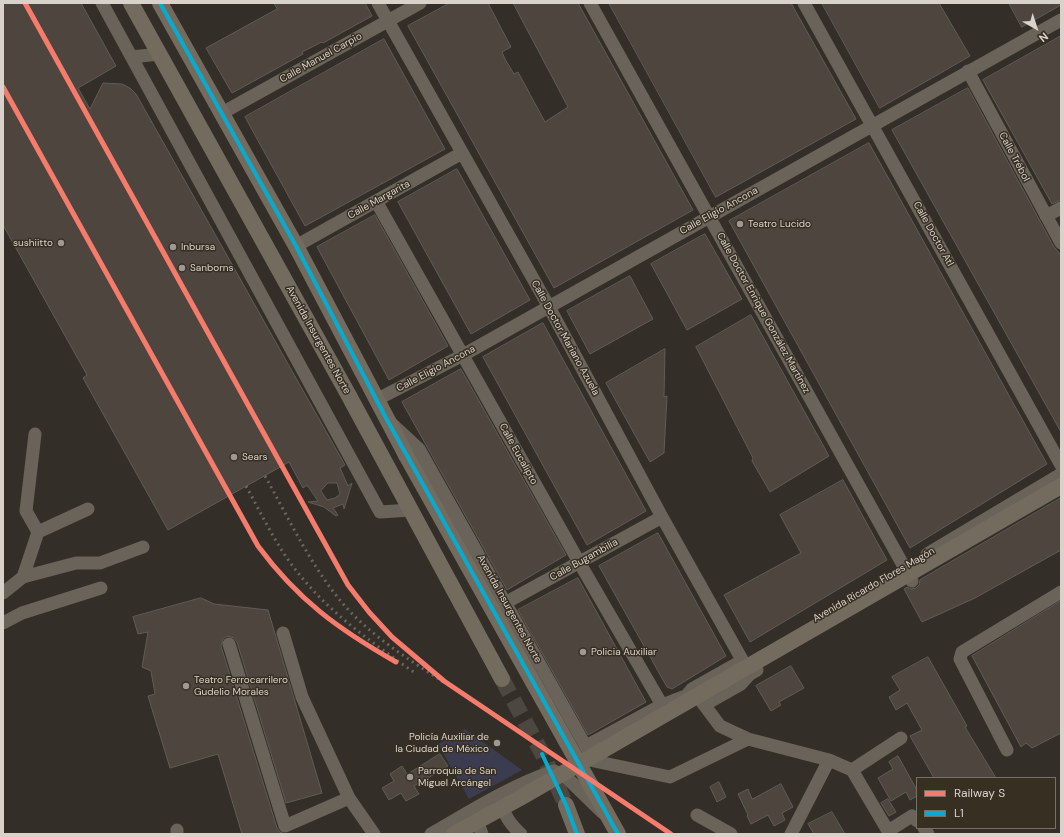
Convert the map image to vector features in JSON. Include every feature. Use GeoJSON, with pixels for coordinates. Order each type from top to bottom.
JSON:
{"type":"FeatureCollection","features":[{"type":"Feature","properties":{"kind":"main road","name":"Avenida Insurgentes Norte"},"geometry":{"type":"LineString","coordinates":[[131,3],[411,510],[502,679]]}},
{"type":"Feature","properties":{"kind":"main road","name":"Avenida Insurgentes Norte"},"geometry":{"type":"LineString","coordinates":[[160,3],[296,246],[406,455],[618,834]]}},
{"type":"Feature","properties":{"kind":"main road","name":"Avenida Ricardo Flores Magón"},"geometry":{"type":"LineString","coordinates":[[454,834],[520,798],[1061,486]]}},
{"type":"Feature","properties":{"kind":"main road"},"geometry":{"type":"LineString","coordinates":[[566,805],[577,834]]}},
{"type":"Feature","properties":{"kind":"street"},"geometry":{"type":"LineString","coordinates":[[102,3],[380,512],[411,510]]}},
{"type":"Feature","properties":{"kind":"street","name":"Calle Doctor Mariano Azuela"},"geometry":{"type":"LineString","coordinates":[[378,3],[549,307],[662,517],[742,661],[745,679]]}},
{"type":"Feature","properties":{"kind":"street","name":"Calle Manuel Carpio"},"geometry":{"type":"LineString","coordinates":[[222,113],[420,3]]}},
{"type":"Feature","properties":{"kind":"street","name":"Calle Doctor Enrique González Martínez"},"geometry":{"type":"LineString","coordinates":[[590,3],[912,581]]}},
{"type":"Feature","properties":{"kind":"street","name":"Calle Doctor Atl"},"geometry":{"type":"LineString","coordinates":[[804,3],[1061,465]]}},
{"type":"Feature","properties":{"kind":"street","name":"Calle Eligio Ancona"},"geometry":{"type":"LineString","coordinates":[[376,400],[463,355],[1061,20]]}},
{"type":"Feature","properties":{"kind":"street"},"geometry":{"type":"LineString","coordinates":[[132,57],[159,54]]}},
{"type":"Feature","properties":{"kind":"street","name":"Calle Trébol"},"geometry":{"type":"LineString","coordinates":[[968,71],[1061,243]]}},
{"type":"Feature","properties":{"kind":"street","name":"Calle Margarita"},"geometry":{"type":"LineString","coordinates":[[296,246],[462,153]]}},
{"type":"Feature","properties":{"kind":"street","name":"Calle Eucalipto"},"geometry":{"type":"LineString","coordinates":[[376,201],[579,562],[662,705]]}},
{"type":"Feature","properties":{"kind":"street"},"geometry":{"type":"LineString","coordinates":[[1046,216],[1061,208]]}},
{"type":"Feature","properties":{"kind":"street","name":"Avenida Insurgentes Norte"},"geometry":{"type":"LineString","coordinates":[[386,418],[419,450],[594,761],[670,777],[748,740]]}},
{"type":"Feature","properties":{"kind":"street"},"geometry":{"type":"LineString","coordinates":[[35,434],[26,511],[38,532]]}},
{"type":"Feature","properties":{"kind":"street","name":"Avenida Ricardo Flores Magón"},"geometry":{"type":"LineString","coordinates":[[586,746],[662,705],[691,692],[742,661],[905,568],[1061,474]]}},
{"type":"Feature","properties":{"kind":"street","name":"Avenida Ricardo Flores Magón"},"geometry":{"type":"LineString","coordinates":[[704,705],[745,679],[1061,495]]}},
{"type":"Feature","properties":{"kind":"street"},"geometry":{"type":"LineString","coordinates":[[23,578],[38,532],[88,509]]}},
{"type":"Feature","properties":{"kind":"street","name":"Calle Bugambilia"},"geometry":{"type":"LineString","coordinates":[[505,603],[662,517]]}},
{"type":"Feature","properties":{"kind":"street"},"geometry":{"type":"LineString","coordinates":[[3,593],[23,578],[76,563],[100,563],[143,547]]}},
{"type":"Feature","properties":{"kind":"street"},"geometry":{"type":"LineString","coordinates":[[3,623],[22,613],[101,588]]}},
{"type":"Feature","properties":{"kind":"street"},"geometry":{"type":"LineString","coordinates":[[1007,750],[960,659],[960,655],[1061,592]]}},
{"type":"Feature","properties":{"kind":"street"},"geometry":{"type":"LineString","coordinates":[[283,633],[302,697],[349,798],[374,834]]}},
{"type":"Feature","properties":{"kind":"street"},"geometry":{"type":"LineString","coordinates":[[229,644],[285,826],[349,798]]}},
{"type":"Feature","properties":{"kind":"street","name":"Avenida Ricardo Flores Magón"},"geometry":{"type":"LineString","coordinates":[[691,692],[745,679]]}},
{"type":"Feature","properties":{"kind":"street"},"geometry":{"type":"LineString","coordinates":[[691,692],[704,705],[720,726],[748,740],[829,760],[852,770],[888,831],[912,816],[916,820]]}},
{"type":"Feature","properties":{"kind":"street"},"geometry":{"type":"LineString","coordinates":[[852,770],[901,738]]}},
{"type":"Feature","properties":{"kind":"street"},"geometry":{"type":"LineString","coordinates":[[791,834],[829,760]]}},
{"type":"Feature","properties":{"kind":"street"},"geometry":{"type":"LineString","coordinates":[[431,834],[506,790],[525,781],[554,771],[565,776],[625,834]]}},
{"type":"Feature","properties":{"kind":"street"},"geometry":{"type":"LineString","coordinates":[[506,790],[502,804],[506,816],[512,827],[521,834]]}},
{"type":"Feature","properties":{"kind":"street"},"geometry":{"type":"LineString","coordinates":[[697,815],[731,834]]}},
{"type":"Feature","properties":{"kind":"street"},"geometry":{"type":"LineString","coordinates":[[460,817],[472,819],[479,826],[482,834]]}},
{"type":"Feature","properties":{"kind":"shaded area"},"geometry":{"type":"Polygon","coordinates":[[[465,729],[522,770],[469,799],[438,744],[465,729]]]}},
{"type":"Feature","properties":{"kind":"building"},"geometry":{"type":"Polygon","coordinates":[[[3,3],[81,3],[116,66],[78,88],[90,109],[103,83],[122,84],[130,88],[136,94],[345,465],[340,468],[348,486],[352,483],[344,509],[343,504],[333,508],[338,515],[336,516],[324,507],[308,502],[318,501],[307,485],[303,488],[289,462],[168,530],[83,378],[87,375],[3,225],[3,3]],[[328,483],[321,491],[327,500],[335,498],[340,494],[337,483],[328,483]]]}},
{"type":"Feature","properties":{"kind":"building"},"geometry":{"type":"Polygon","coordinates":[[[274,3],[365,3],[372,16],[323,43],[322,42],[302,52],[303,54],[232,93],[206,48],[277,9],[274,3]]]}},
{"type":"Feature","properties":{"kind":"building"},"geometry":{"type":"Polygon","coordinates":[[[450,3],[488,3],[511,47],[502,52],[505,59],[514,74],[518,72],[545,122],[568,107],[513,3],[578,3],[693,210],[554,288],[408,26],[450,3]]]}},
{"type":"Feature","properties":{"kind":"building"},"geometry":{"type":"Polygon","coordinates":[[[609,3],[791,3],[856,119],[716,197],[609,3]]]}},
{"type":"Feature","properties":{"kind":"building"},"geometry":{"type":"Polygon","coordinates":[[[822,3],[939,3],[970,56],[880,108],[822,3]]]}},
{"type":"Feature","properties":{"kind":"building"},"geometry":{"type":"Polygon","coordinates":[[[1009,3],[1061,3],[1061,5],[1022,27],[1009,3]]]}},
{"type":"Feature","properties":{"kind":"building"},"geometry":{"type":"Polygon","coordinates":[[[1061,36],[1061,200],[1052,204],[983,80],[1061,36]]]}},
{"type":"Feature","properties":{"kind":"building"},"geometry":{"type":"Polygon","coordinates":[[[384,39],[445,149],[305,226],[245,117],[384,39]]]}},
{"type":"Feature","properties":{"kind":"building"},"geometry":{"type":"Polygon","coordinates":[[[968,88],[1054,247],[1061,255],[1061,432],[892,130],[968,88]]]}},
{"type":"Feature","properties":{"kind":"building"},"geometry":{"type":"Polygon","coordinates":[[[869,143],[1047,464],[910,548],[729,221],[869,143]]]}},
{"type":"Feature","properties":{"kind":"building"},"geometry":{"type":"Polygon","coordinates":[[[457,169],[530,300],[471,334],[398,202],[457,169]]]}},
{"type":"Feature","properties":{"kind":"building"},"geometry":{"type":"Polygon","coordinates":[[[375,215],[448,346],[389,380],[317,247],[375,215]]]}},
{"type":"Feature","properties":{"kind":"building"},"geometry":{"type":"Polygon","coordinates":[[[705,234],[742,299],[687,330],[651,264],[705,234]]]}},
{"type":"Feature","properties":{"kind":"building"},"geometry":{"type":"Polygon","coordinates":[[[630,276],[653,319],[590,354],[567,311],[630,276]]]}},
{"type":"Feature","properties":{"kind":"building"},"geometry":{"type":"Polygon","coordinates":[[[751,315],[829,456],[770,492],[752,461],[753,458],[696,347],[751,315]]]}},
{"type":"Feature","properties":{"kind":"building"},"geometry":{"type":"Polygon","coordinates":[[[543,323],[646,511],[587,545],[483,357],[543,323]]]}},
{"type":"Feature","properties":{"kind":"building"},"geometry":{"type":"Polygon","coordinates":[[[665,349],[664,397],[667,396],[664,453],[650,462],[606,383],[665,349]]]}},
{"type":"Feature","properties":{"kind":"building"},"geometry":{"type":"Polygon","coordinates":[[[461,369],[566,555],[507,590],[402,402],[461,369]]]}},
{"type":"Feature","properties":{"kind":"building"},"geometry":{"type":"Polygon","coordinates":[[[843,480],[887,560],[750,642],[724,595],[801,553],[780,515],[843,480]]]}},
{"type":"Feature","properties":{"kind":"building"},"geometry":{"type":"Polygon","coordinates":[[[1061,498],[1061,550],[975,598],[922,622],[904,589],[907,587],[911,589],[916,588],[919,585],[920,580],[1061,498]]]}},
{"type":"Feature","properties":{"kind":"building"},"geometry":{"type":"Polygon","coordinates":[[[658,533],[726,656],[672,689],[667,687],[599,566],[658,533]]]}},
{"type":"Feature","properties":{"kind":"building"},"geometry":{"type":"Polygon","coordinates":[[[578,578],[646,702],[588,735],[518,610],[578,578]]]}},
{"type":"Feature","properties":{"kind":"building"},"geometry":{"type":"Polygon","coordinates":[[[201,598],[214,604],[268,610],[322,793],[286,803],[237,642],[234,638],[227,636],[223,639],[221,646],[277,828],[280,832],[285,834],[242,834],[218,754],[170,768],[148,696],[155,694],[151,671],[142,667],[148,632],[138,634],[133,617],[201,598]]]}},
{"type":"Feature","properties":{"kind":"building"},"geometry":{"type":"Polygon","coordinates":[[[1061,601],[1061,733],[1032,748],[1026,743],[1021,747],[972,656],[1061,601]]]}},
{"type":"Feature","properties":{"kind":"building"},"geometry":{"type":"Polygon","coordinates":[[[928,657],[967,726],[965,727],[995,777],[933,777],[910,736],[922,730],[907,703],[896,710],[889,697],[900,690],[892,677],[928,657]]]}},
{"type":"Feature","properties":{"kind":"building"},"geometry":{"type":"Polygon","coordinates":[[[791,666],[804,688],[779,702],[781,705],[771,711],[756,686],[791,666]]]}},
{"type":"Feature","properties":{"kind":"building","name":"Parroquia de San Miguel Arcángel"},"geometry":{"type":"Polygon","coordinates":[[[440,754],[448,766],[414,786],[419,794],[406,801],[401,793],[389,800],[382,788],[394,781],[390,774],[402,766],[407,774],[440,754]]]}},
{"type":"Feature","properties":{"kind":"building"},"geometry":{"type":"Polygon","coordinates":[[[898,756],[916,788],[916,797],[910,800],[906,792],[891,801],[878,778],[893,769],[889,762],[898,756]]]}},
{"type":"Feature","properties":{"kind":"building"},"geometry":{"type":"Polygon","coordinates":[[[719,782],[726,797],[717,802],[710,787],[719,782]]]}},
{"type":"Feature","properties":{"kind":"building"},"geometry":{"type":"Polygon","coordinates":[[[781,784],[793,807],[782,813],[785,820],[774,826],[768,815],[751,824],[738,794],[748,789],[752,799],[781,784]]]}},
{"type":"Feature","properties":{"kind":"building"},"geometry":{"type":"Polygon","coordinates":[[[888,799],[896,812],[889,816],[881,803],[888,799]]]}},
{"type":"Feature","properties":{"kind":"building"},"geometry":{"type":"Polygon","coordinates":[[[832,812],[845,834],[814,834],[808,824],[832,812]]]}},
{"type":"Feature","properties":{"kind":"tunnel"},"geometry":{"type":"LineString","coordinates":[[502,679],[543,755],[566,805]]}},
{"type":"Feature","properties":{"kind":"railway"},"geometry":{"type":"LineString","coordinates":[[265,476],[308,555],[328,585],[350,612],[390,646],[448,685]]}},
{"type":"Feature","properties":{"kind":"railway"},"geometry":{"type":"LineString","coordinates":[[246,486],[279,546],[305,581],[349,624],[415,673]]}},
{"type":"Feature","properties":{"kind":"rail line","name":"S"},"geometry":{"type":"LineString","coordinates":[[25,3],[348,585],[369,612],[392,637],[444,681],[671,834]]}},
{"type":"Feature","properties":{"kind":"rail line","name":"S"},"geometry":{"type":"LineString","coordinates":[[3,87],[258,546],[288,582],[320,612],[356,638],[396,662]]}},
{"type":"Feature","properties":{"kind":"transit line","name":"L1"},"geometry":{"type":"LineString","coordinates":[[160,3],[296,246],[386,418],[618,834]]}},
{"type":"Feature","properties":{"kind":"transit line","name":"L1"},"geometry":{"type":"LineString","coordinates":[[542,754],[566,805],[577,834]]}},
{"type":"Feature","properties":{"kind":"place","name":"Teatro Lucido"},"geometry":{"type":"Point","coordinates":[740,224]}},
{"type":"Feature","properties":{"kind":"place","name":"sushiitto"},"geometry":{"type":"Point","coordinates":[61,243]}},
{"type":"Feature","properties":{"kind":"place","name":"Inbursa"},"geometry":{"type":"Point","coordinates":[173,247]}},
{"type":"Feature","properties":{"kind":"place","name":"Sanborns"},"geometry":{"type":"Point","coordinates":[182,268]}},
{"type":"Feature","properties":{"kind":"place","name":"Sears"},"geometry":{"type":"Point","coordinates":[234,457]}},
{"type":"Feature","properties":{"kind":"place","name":"Policia Auxiliar"},"geometry":{"type":"Point","coordinates":[583,652]}},
{"type":"Feature","properties":{"kind":"place","name":"Teatro Ferrocarrilero Gudelio Morales"},"geometry":{"type":"Point","coordinates":[186,686]}},
{"type":"Feature","properties":{"kind":"place","name":"Policía Auxiliar de la Ciudad de México"},"geometry":{"type":"Point","coordinates":[497,743]}},
{"type":"Feature","properties":{"kind":"place","name":"Parroquia de San Miguel Arcángel"},"geometry":{"type":"Point","coordinates":[410,777]}}]}
